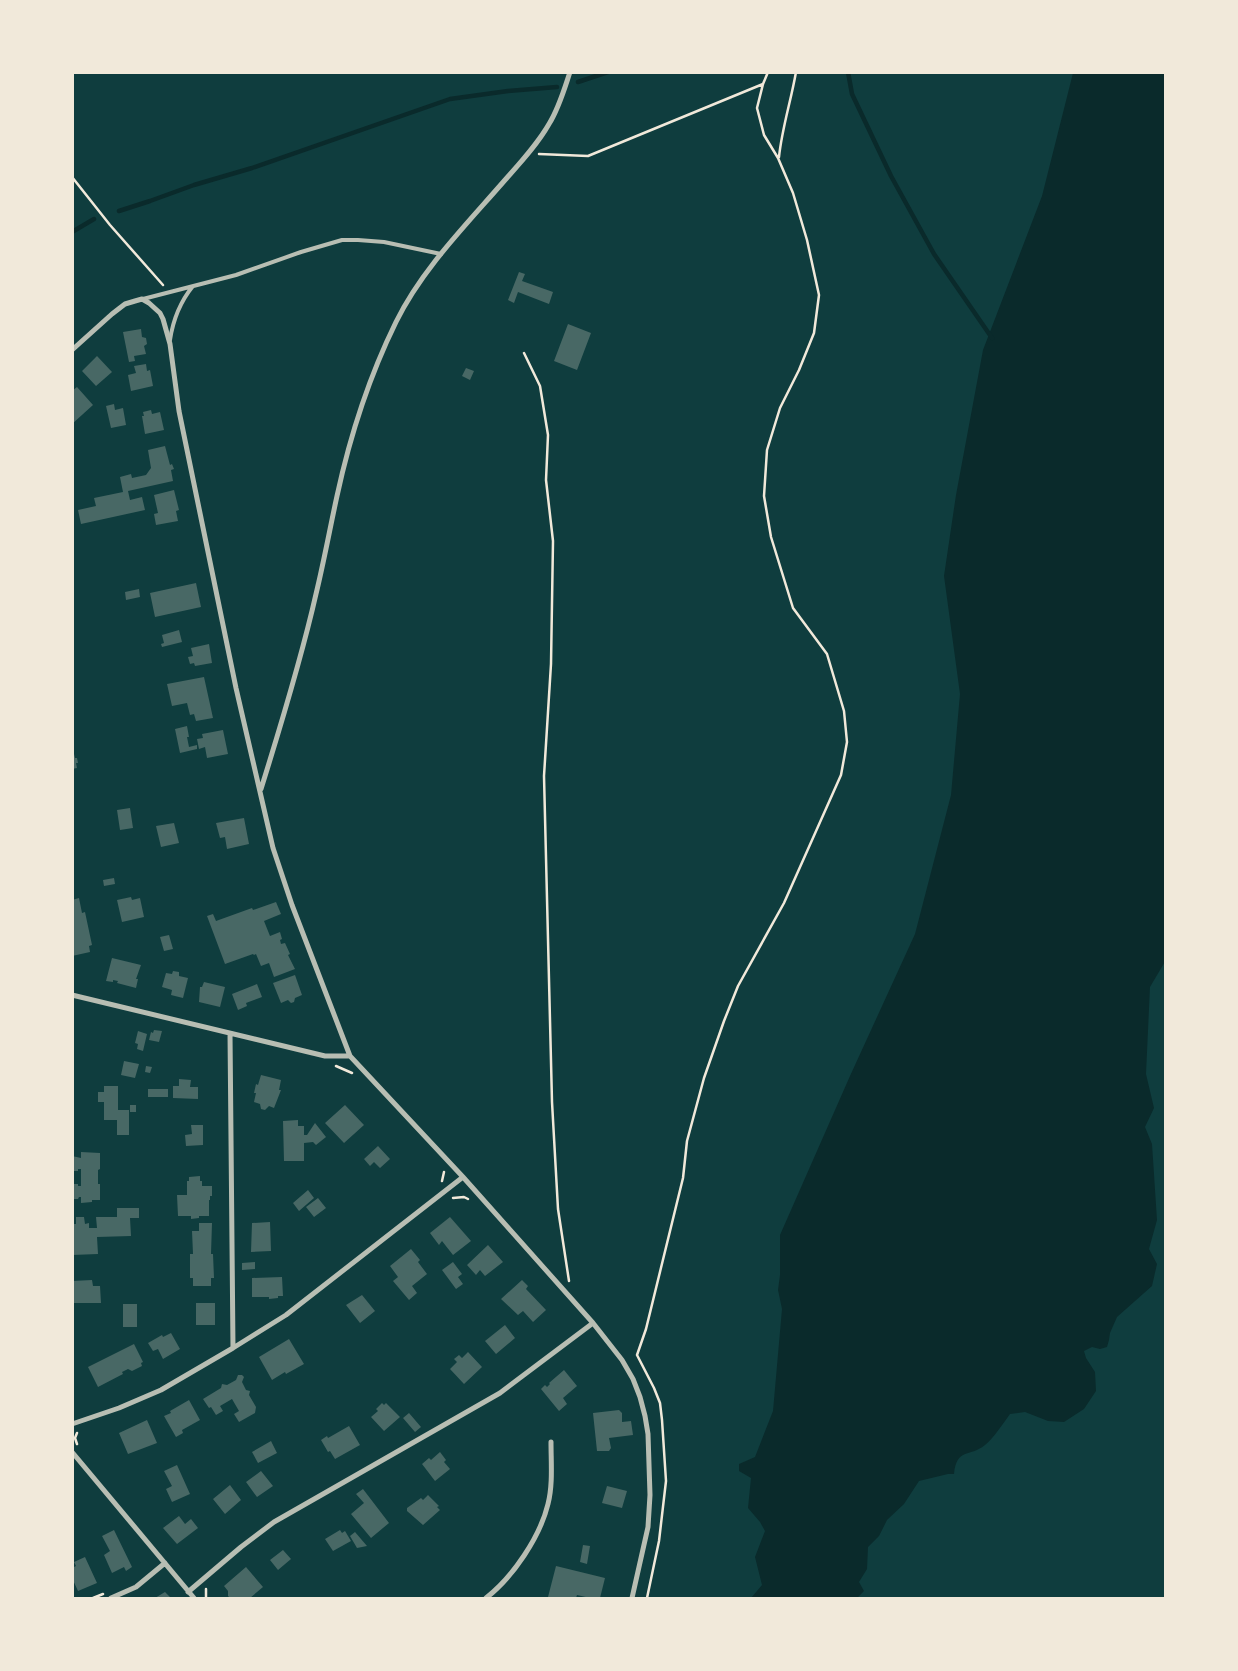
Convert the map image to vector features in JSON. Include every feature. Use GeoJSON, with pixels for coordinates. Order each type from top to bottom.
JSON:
{"type":"FeatureCollection","features":[{"type":"Feature","properties":{"kind":"street"},"geometry":{"type":"LineString","coordinates":[[260,791],[292,689],[316,594],[337,495],[358,416],[381,353],[405,303],[440,254],[528,153],[549,124],[562,96],[570,72]]}},
{"type":"Feature","properties":{"kind":"street"},"geometry":{"type":"LineString","coordinates":[[72,350],[125,304],[142,299],[160,313],[163,319],[170,344],[178,411],[236,688],[273,848],[292,905],[350,1056],[463,1177],[566,1292],[614,1349],[633,1378],[645,1416],[650,1463],[650,1509],[632,1598]]}},
{"type":"Feature","properties":{"kind":"street"},"geometry":{"type":"LineString","coordinates":[[72,995],[326,1056],[350,1056]]}},
{"type":"Feature","properties":{"kind":"street"},"geometry":{"type":"LineString","coordinates":[[230,1033],[233,1348]]}},
{"type":"Feature","properties":{"kind":"street"},"geometry":{"type":"LineString","coordinates":[[72,1424],[119,1408],[162,1390],[233,1348],[286,1314],[463,1177]]}},
{"type":"Feature","properties":{"kind":"street"},"geometry":{"type":"LineString","coordinates":[[188,1592],[274,1522],[500,1393],[593,1323]]}},
{"type":"Feature","properties":{"kind":"street"},"geometry":{"type":"LineString","coordinates":[[486,1598],[496,1591],[516,1569],[534,1538],[548,1505],[551,1484],[551,1442]]}},
{"type":"Feature","properties":{"kind":"street"},"geometry":{"type":"LineString","coordinates":[[72,1452],[194,1598]]}},
{"type":"Feature","properties":{"kind":"street"},"geometry":{"type":"LineString","coordinates":[[111,1598],[136,1588],[165,1563]]}},
{"type":"Feature","properties":{"kind":"lane"},"geometry":{"type":"LineString","coordinates":[[142,299],[236,275],[342,240],[384,242],[440,254]]}},
{"type":"Feature","properties":{"kind":"lane"},"geometry":{"type":"LineString","coordinates":[[170,344],[172,329],[180,305],[193,286]]}},
{"type":"Feature","properties":{"kind":"path"},"geometry":{"type":"LineString","coordinates":[[637,1355],[646,1329],[683,1178],[687,1141],[704,1078],[720,1031],[738,986],[784,903],[841,776],[848,742],[844,711],[827,654],[793,608],[771,537],[764,496],[768,450],[780,408],[799,370],[814,333],[819,295],[807,240],[793,193],[778,158],[764,134],[757,108],[768,72]]}},
{"type":"Feature","properties":{"kind":"path"},"geometry":{"type":"LineString","coordinates":[[778,158],[782,131],[792,100],[796,72]]}},
{"type":"Feature","properties":{"kind":"path"},"geometry":{"type":"LineString","coordinates":[[528,153],[588,156],[763,84]]}},
{"type":"Feature","properties":{"kind":"path"},"geometry":{"type":"LineString","coordinates":[[72,178],[110,225],[170,292]]}},
{"type":"Feature","properties":{"kind":"path"},"geometry":{"type":"LineString","coordinates":[[524,353],[540,386],[548,435],[546,480],[553,541],[550,664],[544,786],[552,1102],[558,1209],[569,1283],[566,1292]]}},
{"type":"Feature","properties":{"kind":"path"},"geometry":{"type":"LineString","coordinates":[[334,1065],[353,1074]]}},
{"type":"Feature","properties":{"kind":"path"},"geometry":{"type":"LineString","coordinates":[[441,1168],[474,1205]]}},
{"type":"Feature","properties":{"kind":"path"},"geometry":{"type":"LineString","coordinates":[[440,1186],[444,1172]]}},
{"type":"Feature","properties":{"kind":"path"},"geometry":{"type":"LineString","coordinates":[[72,1424],[78,1432],[75,1438],[77,1444]]}},
{"type":"Feature","properties":{"kind":"path"},"geometry":{"type":"LineString","coordinates":[[93,1598],[109,1592]]}},
{"type":"Feature","properties":{"kind":"water"},"geometry":{"type":"Polygon","coordinates":[[[1073,73],[1165,73],[1166,960],[1150,987],[1146,1074],[1154,1108],[1145,1127],[1152,1144],[1157,1220],[1149,1249],[1157,1264],[1152,1286],[1117,1317],[1110,1333],[1107,1347],[1100,1349],[1092,1347],[1084,1351],[1095,1372],[1096,1391],[1084,1409],[1064,1422],[1048,1421],[1025,1412],[1010,1414],[995,1435],[985,1445],[961,1456],[954,1474],[919,1481],[904,1504],[887,1520],[879,1536],[868,1547],[867,1569],[859,1582],[864,1591],[857,1598],[751,1598],[762,1585],[755,1557],[765,1531],[748,1508],[751,1478],[739,1471],[739,1464],[755,1457],[773,1411],[782,1309],[778,1290],[780,1235],[915,934],[951,795],[960,694],[944,576],[956,495],[983,350],[1042,196],[1073,73]]]}},
{"type":"Feature","properties":{"kind":"building"},"geometry":{"type":"Polygon","coordinates":[[[519,272],[525,274],[522,281],[553,292],[549,304],[518,292],[514,303],[508,300],[519,272]]]}},
{"type":"Feature","properties":{"kind":"building"},"geometry":{"type":"Polygon","coordinates":[[[568,324],[591,333],[577,370],[554,361],[568,324]]]}},
{"type":"Feature","properties":{"kind":"building"},"geometry":{"type":"Polygon","coordinates":[[[141,329],[142,337],[146,338],[147,344],[144,346],[146,354],[134,356],[135,361],[129,362],[123,332],[141,329]]]}},
{"type":"Feature","properties":{"kind":"building"},"geometry":{"type":"Polygon","coordinates":[[[97,356],[112,372],[96,386],[82,371],[97,356]]]}},
{"type":"Feature","properties":{"kind":"building"},"geometry":{"type":"Polygon","coordinates":[[[146,364],[147,371],[150,370],[153,386],[131,391],[128,375],[136,373],[134,366],[146,364]]]}},
{"type":"Feature","properties":{"kind":"building"},"geometry":{"type":"Polygon","coordinates":[[[466,368],[474,371],[470,380],[462,376],[466,368]]]}},
{"type":"Feature","properties":{"kind":"building"},"geometry":{"type":"Polygon","coordinates":[[[77,387],[93,405],[72,424],[72,391],[77,387]]]}},
{"type":"Feature","properties":{"kind":"building"},"geometry":{"type":"Polygon","coordinates":[[[114,404],[115,410],[123,408],[126,425],[111,428],[106,406],[114,404]]]}},
{"type":"Feature","properties":{"kind":"building"},"geometry":{"type":"Polygon","coordinates":[[[151,410],[152,414],[160,412],[164,430],[145,434],[143,412],[151,410]]]}},
{"type":"Feature","properties":{"kind":"building"},"geometry":{"type":"Polygon","coordinates":[[[165,446],[170,465],[172,464],[174,469],[171,470],[173,481],[128,491],[130,500],[142,497],[145,510],[81,524],[78,510],[96,506],[94,498],[123,492],[120,477],[131,474],[132,478],[146,475],[151,468],[148,450],[165,446]]]}},
{"type":"Feature","properties":{"kind":"building"},"geometry":{"type":"Polygon","coordinates":[[[174,490],[179,510],[176,511],[178,521],[156,525],[154,514],[158,513],[154,495],[174,490]]]}},
{"type":"Feature","properties":{"kind":"building"},"geometry":{"type":"Polygon","coordinates":[[[196,583],[201,607],[155,617],[150,593],[196,583]]]}},
{"type":"Feature","properties":{"kind":"building"},"geometry":{"type":"Polygon","coordinates":[[[139,589],[140,597],[126,600],[125,592],[139,589]]]}},
{"type":"Feature","properties":{"kind":"building"},"geometry":{"type":"Polygon","coordinates":[[[179,630],[182,642],[162,647],[161,644],[164,643],[162,635],[179,630]]]}},
{"type":"Feature","properties":{"kind":"building"},"geometry":{"type":"Polygon","coordinates":[[[209,644],[212,663],[195,666],[194,663],[190,664],[188,657],[193,656],[191,648],[209,644]]]}},
{"type":"Feature","properties":{"kind":"building"},"geometry":{"type":"Polygon","coordinates":[[[204,677],[213,718],[196,721],[194,714],[190,715],[187,703],[172,706],[167,684],[204,677]]]}},
{"type":"Feature","properties":{"kind":"building"},"geometry":{"type":"Polygon","coordinates":[[[187,726],[189,747],[197,745],[197,749],[180,753],[175,729],[187,726]]]}},
{"type":"Feature","properties":{"kind":"building"},"geometry":{"type":"Polygon","coordinates":[[[223,730],[228,754],[207,758],[205,747],[199,749],[197,739],[203,738],[202,734],[223,730]]]}},
{"type":"Feature","properties":{"kind":"building"},"geometry":{"type":"Polygon","coordinates":[[[72,754],[77,758],[78,763],[76,763],[77,768],[72,769],[72,754]]]}},
{"type":"Feature","properties":{"kind":"building"},"geometry":{"type":"Polygon","coordinates":[[[130,808],[133,828],[120,830],[117,810],[130,808]]]}},
{"type":"Feature","properties":{"kind":"building"},"geometry":{"type":"Polygon","coordinates":[[[244,818],[249,844],[227,849],[225,837],[220,838],[216,823],[244,818]]]}},
{"type":"Feature","properties":{"kind":"building"},"geometry":{"type":"Polygon","coordinates":[[[174,823],[179,843],[161,847],[156,826],[174,823]]]}},
{"type":"Feature","properties":{"kind":"building"},"geometry":{"type":"Polygon","coordinates":[[[114,878],[115,884],[104,886],[103,880],[114,878]]]}},
{"type":"Feature","properties":{"kind":"building"},"geometry":{"type":"Polygon","coordinates":[[[131,897],[132,900],[140,898],[144,917],[122,922],[117,900],[131,897]]]}},
{"type":"Feature","properties":{"kind":"building"},"geometry":{"type":"Polygon","coordinates":[[[79,898],[82,913],[85,912],[92,945],[89,946],[90,952],[72,956],[72,900],[79,898]]]}},
{"type":"Feature","properties":{"kind":"building"},"geometry":{"type":"Polygon","coordinates":[[[276,902],[281,914],[264,921],[270,936],[280,932],[281,944],[285,943],[290,954],[288,955],[295,969],[274,977],[269,963],[261,966],[256,954],[225,964],[207,916],[213,914],[216,921],[252,908],[253,910],[276,902]]]}},
{"type":"Feature","properties":{"kind":"building"},"geometry":{"type":"Polygon","coordinates":[[[169,935],[173,949],[164,951],[160,937],[169,935]]]}},
{"type":"Feature","properties":{"kind":"building"},"geometry":{"type":"Polygon","coordinates":[[[112,958],[141,965],[136,979],[138,979],[136,988],[117,983],[118,981],[106,981],[112,958]]]}},
{"type":"Feature","properties":{"kind":"building"},"geometry":{"type":"Polygon","coordinates":[[[173,971],[179,972],[179,976],[188,978],[183,998],[171,995],[172,990],[162,987],[166,973],[172,974],[173,971]]]}},
{"type":"Feature","properties":{"kind":"building"},"geometry":{"type":"Polygon","coordinates":[[[295,975],[302,995],[295,998],[294,1002],[291,1003],[288,1000],[281,1003],[273,983],[295,975]]]}},
{"type":"Feature","properties":{"kind":"building"},"geometry":{"type":"Polygon","coordinates":[[[204,982],[225,987],[220,1007],[199,1002],[200,987],[202,987],[204,982]]]}},
{"type":"Feature","properties":{"kind":"building"},"geometry":{"type":"Polygon","coordinates":[[[257,984],[262,997],[246,1003],[247,1006],[238,1010],[232,994],[257,984]]]}},
{"type":"Feature","properties":{"kind":"building"},"geometry":{"type":"Polygon","coordinates":[[[154,1030],[162,1031],[159,1042],[149,1040],[151,1032],[153,1033],[154,1030]]]}},
{"type":"Feature","properties":{"kind":"building"},"geometry":{"type":"Polygon","coordinates":[[[138,1031],[147,1034],[143,1051],[137,1049],[138,1044],[135,1043],[138,1031]]]}},
{"type":"Feature","properties":{"kind":"building"},"geometry":{"type":"Polygon","coordinates":[[[124,1061],[139,1064],[135,1078],[121,1075],[124,1061]]]}},
{"type":"Feature","properties":{"kind":"building"},"geometry":{"type":"Polygon","coordinates":[[[146,1066],[152,1067],[150,1073],[145,1072],[146,1066]]]}},
{"type":"Feature","properties":{"kind":"building"},"geometry":{"type":"Polygon","coordinates":[[[261,1075],[281,1080],[279,1090],[281,1090],[274,1108],[269,1106],[265,1110],[261,1109],[260,1104],[254,1102],[256,1084],[258,1085],[261,1075]]]}},
{"type":"Feature","properties":{"kind":"building"},"geometry":{"type":"Polygon","coordinates":[[[179,1079],[191,1080],[190,1087],[198,1087],[198,1099],[173,1098],[173,1086],[179,1086],[179,1079]]]}},
{"type":"Feature","properties":{"kind":"building"},"geometry":{"type":"Polygon","coordinates":[[[104,1086],[118,1086],[118,1110],[129,1110],[129,1135],[117,1135],[117,1120],[104,1120],[104,1102],[98,1102],[98,1092],[104,1092],[104,1086]]]}},
{"type":"Feature","properties":{"kind":"building"},"geometry":{"type":"Polygon","coordinates":[[[148,1089],[168,1089],[168,1097],[148,1097],[148,1089]]]}},
{"type":"Feature","properties":{"kind":"building"},"geometry":{"type":"Polygon","coordinates":[[[130,1105],[136,1105],[136,1112],[130,1112],[130,1105]]]}},
{"type":"Feature","properties":{"kind":"building"},"geometry":{"type":"Polygon","coordinates":[[[345,1105],[364,1125],[344,1143],[325,1123],[345,1105]]]}},
{"type":"Feature","properties":{"kind":"building"},"geometry":{"type":"Polygon","coordinates":[[[298,1120],[298,1126],[304,1126],[304,1135],[307,1135],[315,1123],[326,1137],[316,1145],[313,1142],[304,1143],[304,1161],[284,1161],[283,1121],[298,1120]]]}},
{"type":"Feature","properties":{"kind":"building"},"geometry":{"type":"Polygon","coordinates":[[[191,1125],[203,1125],[203,1145],[186,1146],[185,1135],[192,1134],[191,1125]]]}},
{"type":"Feature","properties":{"kind":"building"},"geometry":{"type":"Polygon","coordinates":[[[378,1146],[390,1159],[380,1168],[374,1162],[370,1166],[364,1159],[378,1146]]]}},
{"type":"Feature","properties":{"kind":"building"},"geometry":{"type":"Polygon","coordinates":[[[81,1152],[100,1153],[98,1184],[100,1184],[100,1200],[81,1203],[81,1197],[72,1199],[72,1184],[81,1186],[81,1169],[72,1171],[72,1156],[81,1158],[81,1152]]]}},
{"type":"Feature","properties":{"kind":"building"},"geometry":{"type":"Polygon","coordinates":[[[200,1176],[202,1186],[212,1186],[212,1196],[210,1196],[209,1200],[209,1216],[199,1216],[199,1218],[191,1219],[191,1216],[178,1216],[177,1195],[187,1195],[187,1181],[189,1181],[189,1177],[200,1176]]]}},
{"type":"Feature","properties":{"kind":"building"},"geometry":{"type":"Polygon","coordinates":[[[308,1190],[314,1198],[299,1211],[293,1203],[308,1190]]]}},
{"type":"Feature","properties":{"kind":"building"},"geometry":{"type":"Polygon","coordinates":[[[318,1198],[326,1208],[314,1217],[306,1207],[318,1198]]]}},
{"type":"Feature","properties":{"kind":"building"},"geometry":{"type":"Polygon","coordinates":[[[117,1208],[139,1208],[139,1218],[130,1218],[131,1236],[97,1237],[98,1254],[72,1255],[72,1224],[76,1224],[76,1217],[84,1217],[85,1224],[89,1223],[89,1228],[97,1228],[96,1217],[117,1217],[117,1208]]]}},
{"type":"Feature","properties":{"kind":"building"},"geometry":{"type":"Polygon","coordinates":[[[450,1217],[471,1241],[453,1255],[442,1241],[439,1245],[430,1233],[450,1217]]]}},
{"type":"Feature","properties":{"kind":"building"},"geometry":{"type":"Polygon","coordinates":[[[270,1222],[271,1251],[251,1252],[252,1223],[270,1222]]]}},
{"type":"Feature","properties":{"kind":"building"},"geometry":{"type":"Polygon","coordinates":[[[199,1223],[212,1223],[211,1254],[213,1254],[214,1278],[211,1278],[211,1286],[193,1286],[193,1278],[190,1278],[190,1254],[193,1254],[192,1231],[199,1231],[199,1223]]]}},
{"type":"Feature","properties":{"kind":"building"},"geometry":{"type":"Polygon","coordinates":[[[488,1245],[503,1262],[485,1276],[480,1270],[476,1275],[467,1265],[488,1245]]]}},
{"type":"Feature","properties":{"kind":"building"},"geometry":{"type":"Polygon","coordinates":[[[411,1249],[420,1260],[418,1262],[427,1274],[412,1286],[417,1293],[409,1300],[393,1281],[398,1277],[390,1266],[411,1249]]]}},
{"type":"Feature","properties":{"kind":"building"},"geometry":{"type":"Polygon","coordinates":[[[255,1262],[255,1269],[242,1270],[242,1263],[255,1262]]]}},
{"type":"Feature","properties":{"kind":"building"},"geometry":{"type":"Polygon","coordinates":[[[453,1262],[462,1274],[458,1277],[463,1284],[456,1289],[442,1270],[453,1262]]]}},
{"type":"Feature","properties":{"kind":"building"},"geometry":{"type":"Polygon","coordinates":[[[282,1277],[283,1296],[269,1299],[269,1297],[252,1297],[252,1278],[282,1277]]]}},
{"type":"Feature","properties":{"kind":"building"},"geometry":{"type":"Polygon","coordinates":[[[92,1280],[93,1286],[100,1286],[101,1303],[72,1303],[72,1281],[92,1280]]]}},
{"type":"Feature","properties":{"kind":"building"},"geometry":{"type":"Polygon","coordinates":[[[522,1280],[528,1286],[526,1289],[546,1310],[533,1322],[523,1311],[518,1315],[501,1299],[522,1280]]]}},
{"type":"Feature","properties":{"kind":"building"},"geometry":{"type":"Polygon","coordinates":[[[362,1295],[375,1311],[360,1323],[346,1305],[362,1295]]]}},
{"type":"Feature","properties":{"kind":"building"},"geometry":{"type":"Polygon","coordinates":[[[196,1303],[215,1303],[215,1325],[196,1325],[196,1303]]]}},
{"type":"Feature","properties":{"kind":"building"},"geometry":{"type":"Polygon","coordinates":[[[123,1304],[137,1304],[137,1327],[123,1327],[123,1304]]]}},
{"type":"Feature","properties":{"kind":"building"},"geometry":{"type":"Polygon","coordinates":[[[505,1325],[515,1338],[496,1354],[485,1341],[505,1325]]]}},
{"type":"Feature","properties":{"kind":"building"},"geometry":{"type":"Polygon","coordinates":[[[171,1333],[180,1349],[163,1359],[158,1349],[153,1351],[148,1343],[162,1335],[163,1337],[171,1333]]]}},
{"type":"Feature","properties":{"kind":"building"},"geometry":{"type":"Polygon","coordinates":[[[289,1339],[304,1364],[272,1380],[259,1357],[289,1339]]]}},
{"type":"Feature","properties":{"kind":"building"},"geometry":{"type":"Polygon","coordinates":[[[134,1344],[143,1362],[141,1363],[142,1366],[132,1371],[128,1369],[122,1372],[123,1374],[98,1387],[88,1367],[134,1344]]]}},
{"type":"Feature","properties":{"kind":"building"},"geometry":{"type":"Polygon","coordinates":[[[468,1352],[482,1367],[464,1384],[450,1369],[457,1362],[454,1359],[459,1355],[462,1358],[468,1352]]]}},
{"type":"Feature","properties":{"kind":"building"},"geometry":{"type":"Polygon","coordinates":[[[564,1370],[577,1386],[563,1398],[567,1404],[559,1411],[541,1389],[545,1385],[547,1387],[564,1370]]]}},
{"type":"Feature","properties":{"kind":"building"},"geometry":{"type":"Polygon","coordinates":[[[238,1375],[244,1377],[242,1382],[246,1390],[250,1391],[249,1395],[256,1407],[255,1413],[239,1422],[234,1414],[239,1411],[232,1399],[220,1406],[223,1411],[216,1415],[203,1399],[221,1388],[222,1384],[227,1385],[236,1380],[238,1375]]]}},
{"type":"Feature","properties":{"kind":"building"},"geometry":{"type":"Polygon","coordinates":[[[189,1400],[200,1420],[182,1430],[183,1433],[176,1437],[164,1416],[189,1400]]]}},
{"type":"Feature","properties":{"kind":"building"},"geometry":{"type":"Polygon","coordinates":[[[382,1403],[384,1405],[386,1403],[400,1417],[384,1431],[371,1417],[378,1411],[376,1409],[382,1403]]]}},
{"type":"Feature","properties":{"kind":"building"},"geometry":{"type":"Polygon","coordinates":[[[619,1410],[622,1413],[622,1422],[631,1421],[633,1435],[609,1438],[611,1448],[609,1451],[597,1451],[593,1413],[619,1410]]]}},
{"type":"Feature","properties":{"kind":"building"},"geometry":{"type":"Polygon","coordinates":[[[409,1413],[421,1427],[415,1432],[403,1418],[409,1413]]]}},
{"type":"Feature","properties":{"kind":"building"},"geometry":{"type":"Polygon","coordinates":[[[147,1420],[157,1443],[128,1454],[119,1433],[147,1420]]]}},
{"type":"Feature","properties":{"kind":"building"},"geometry":{"type":"Polygon","coordinates":[[[349,1426],[360,1445],[335,1459],[321,1440],[349,1426]]]}},
{"type":"Feature","properties":{"kind":"building"},"geometry":{"type":"Polygon","coordinates":[[[271,1441],[277,1453],[258,1463],[252,1452],[271,1441]]]}},
{"type":"Feature","properties":{"kind":"building"},"geometry":{"type":"Polygon","coordinates":[[[440,1452],[446,1460],[444,1462],[450,1469],[435,1481],[422,1464],[429,1458],[431,1460],[440,1452]]]}},
{"type":"Feature","properties":{"kind":"building"},"geometry":{"type":"Polygon","coordinates":[[[177,1465],[190,1494],[172,1502],[166,1489],[172,1486],[164,1471],[177,1465]]]}},
{"type":"Feature","properties":{"kind":"building"},"geometry":{"type":"Polygon","coordinates":[[[261,1471],[273,1486],[257,1497],[246,1482],[261,1471]]]}},
{"type":"Feature","properties":{"kind":"building"},"geometry":{"type":"Polygon","coordinates":[[[230,1485],[241,1500],[225,1514],[213,1499],[230,1485]]]}},
{"type":"Feature","properties":{"kind":"building"},"geometry":{"type":"Polygon","coordinates":[[[607,1486],[627,1491],[622,1508],[602,1503],[607,1486]]]}},
{"type":"Feature","properties":{"kind":"building"},"geometry":{"type":"Polygon","coordinates":[[[363,1489],[389,1523],[371,1538],[351,1514],[364,1503],[356,1494],[363,1489]]]}},
{"type":"Feature","properties":{"kind":"building"},"geometry":{"type":"Polygon","coordinates":[[[428,1495],[439,1506],[437,1507],[440,1510],[423,1525],[407,1511],[407,1508],[421,1498],[423,1500],[428,1495]]]}},
{"type":"Feature","properties":{"kind":"building"},"geometry":{"type":"Polygon","coordinates":[[[179,1516],[185,1524],[191,1519],[198,1528],[177,1544],[163,1528],[179,1516]]]}},
{"type":"Feature","properties":{"kind":"building"},"geometry":{"type":"Polygon","coordinates":[[[114,1530],[132,1567],[126,1571],[124,1567],[112,1573],[104,1555],[110,1551],[102,1536],[114,1530]]]}},
{"type":"Feature","properties":{"kind":"building"},"geometry":{"type":"Polygon","coordinates":[[[340,1530],[342,1533],[345,1531],[351,1541],[333,1551],[325,1539],[340,1530]]]}},
{"type":"Feature","properties":{"kind":"building"},"geometry":{"type":"Polygon","coordinates":[[[355,1532],[367,1546],[357,1548],[350,1536],[355,1532]]]}},
{"type":"Feature","properties":{"kind":"building"},"geometry":{"type":"Polygon","coordinates":[[[583,1545],[590,1546],[587,1564],[580,1562],[583,1545]]]}},
{"type":"Feature","properties":{"kind":"building"},"geometry":{"type":"Polygon","coordinates":[[[283,1550],[291,1559],[278,1570],[270,1560],[283,1550]]]}},
{"type":"Feature","properties":{"kind":"building"},"geometry":{"type":"Polygon","coordinates":[[[85,1557],[97,1583],[78,1591],[72,1578],[72,1568],[76,1566],[74,1562],[85,1557]]]}},
{"type":"Feature","properties":{"kind":"building"},"geometry":{"type":"Polygon","coordinates":[[[556,1566],[605,1578],[600,1598],[577,1595],[576,1598],[548,1597],[556,1566]]]}},
{"type":"Feature","properties":{"kind":"building"},"geometry":{"type":"Polygon","coordinates":[[[246,1567],[263,1587],[250,1598],[230,1598],[224,1586],[246,1567]]]}},
{"type":"Feature","properties":{"kind":"building"},"geometry":{"type":"Polygon","coordinates":[[[165,1592],[171,1598],[155,1598],[165,1592]]]}},
{"type":"Feature","properties":{"kind":"waterway"},"geometry":{"type":"LineString","coordinates":[[578,82],[608,72]]}},
{"type":"Feature","properties":{"kind":"waterway"},"geometry":{"type":"LineString","coordinates":[[848,72],[852,94],[891,176],[934,254],[992,338]]}},
{"type":"Feature","properties":{"kind":"waterway"},"geometry":{"type":"LineString","coordinates":[[119,211],[194,185],[252,168],[450,99],[557,87]]}},
{"type":"Feature","properties":{"kind":"waterway"},"geometry":{"type":"LineString","coordinates":[[72,232],[94,219]]}}]}
